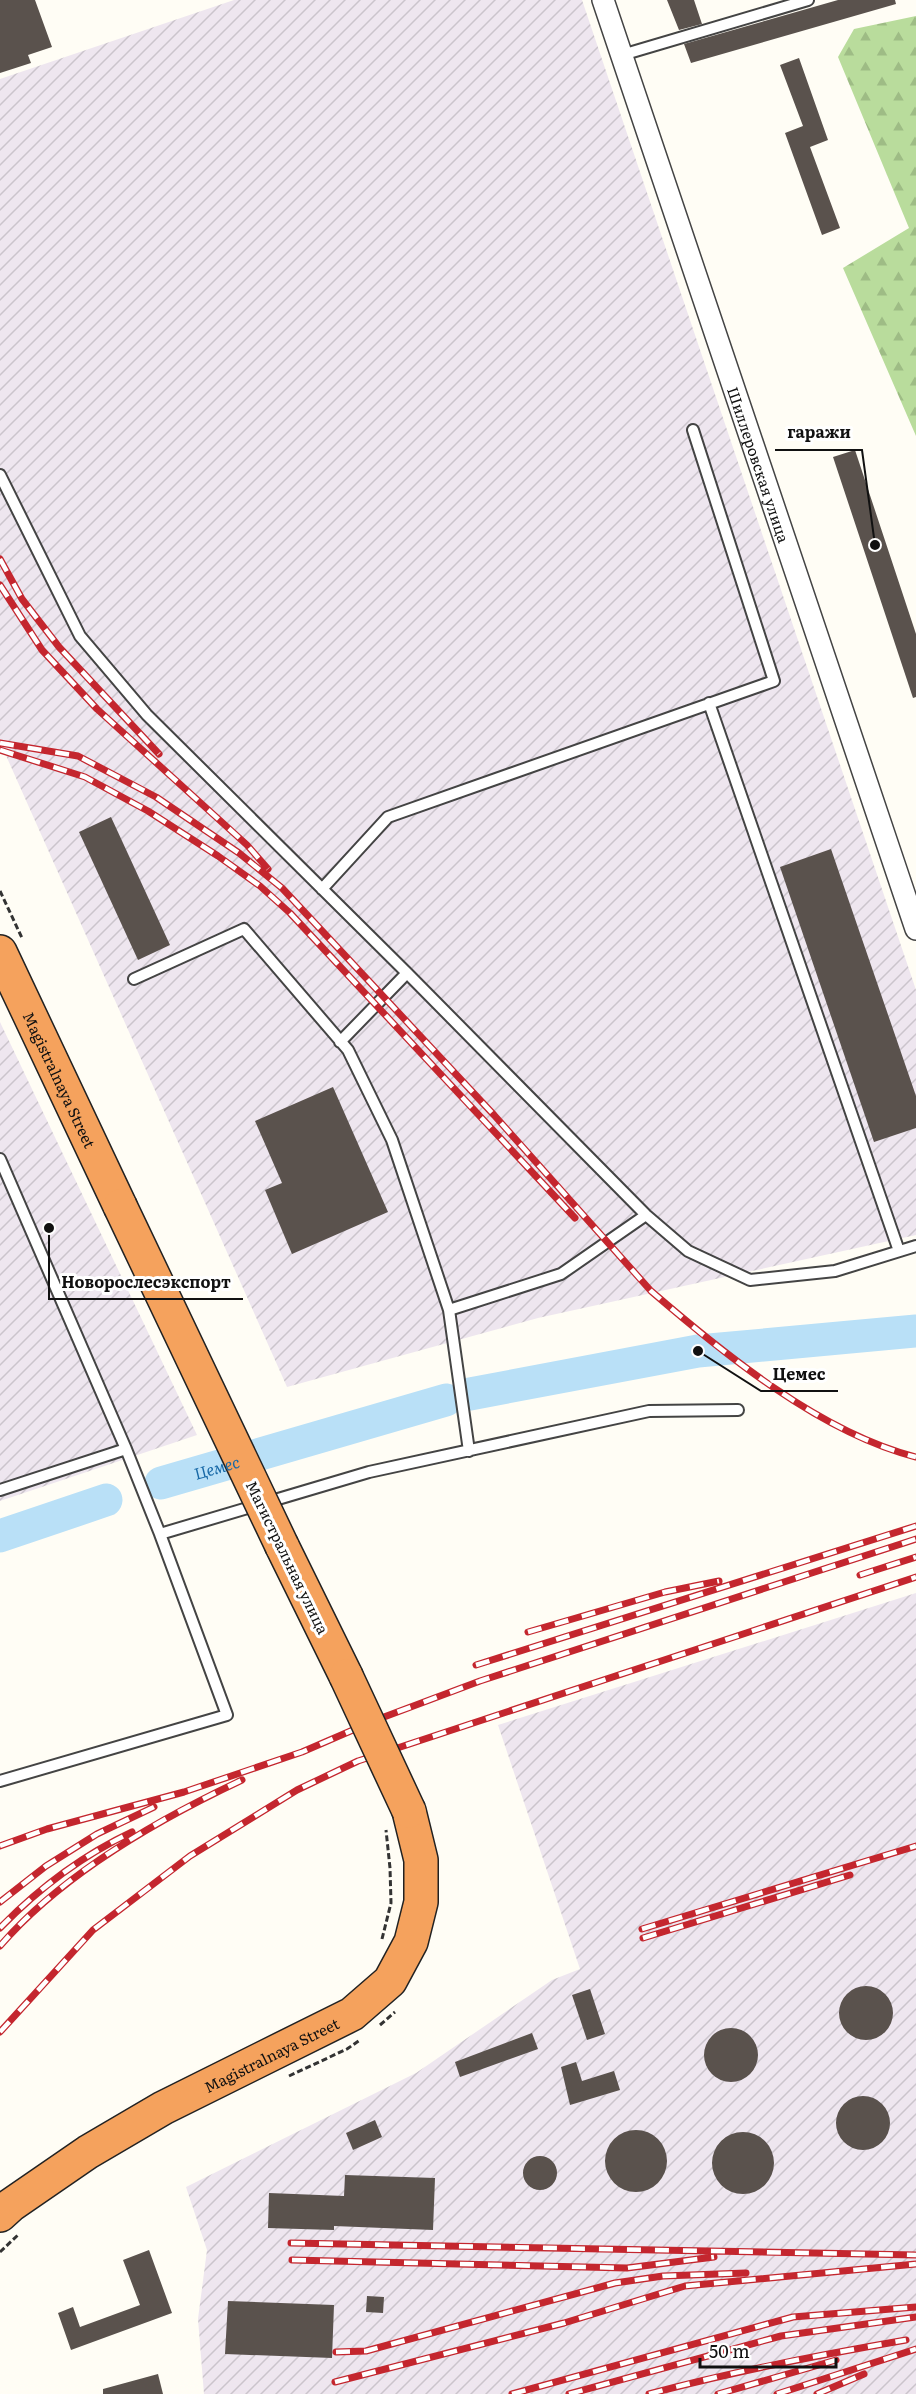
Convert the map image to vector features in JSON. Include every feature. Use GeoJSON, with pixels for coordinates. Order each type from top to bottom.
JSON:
{"type":"FeatureCollection","features":[{"type":"Feature","properties":{"kind":"highway","name":"Magistralnaya Street"},"geometry":{"type":"LineString","coordinates":[[0,952],[120,1206]]}},
{"type":"Feature","properties":{"kind":"highway","name":"Магистральная улица"},"geometry":{"type":"LineString","coordinates":[[120,1206],[346,1676],[397,1817]]}},
{"type":"Feature","properties":{"kind":"highway","name":"Magistralnaya Street"},"geometry":{"type":"LineString","coordinates":[[0,2216],[11,2205],[88,2152],[164,2108],[352,2014],[390,1981],[411,1942],[421,1902],[421,1860],[397,1817]]}},
{"type":"Feature","properties":{"kind":"street","name":"Шиллеровская улица"},"geometry":{"type":"LineString","coordinates":[[603,0],[916,930]]}},
{"type":"Feature","properties":{"kind":"lane"},"geometry":{"type":"LineString","coordinates":[[622,55],[808,0]]}},
{"type":"Feature","properties":{"kind":"lane"},"geometry":{"type":"LineString","coordinates":[[322,888],[388,817],[774,681],[693,429]]}},
{"type":"Feature","properties":{"kind":"lane"},"geometry":{"type":"LineString","coordinates":[[0,475],[80,636],[147,715],[646,1215],[688,1251],[750,1280],[835,1271],[916,1246]]}},
{"type":"Feature","properties":{"kind":"lane"},"geometry":{"type":"LineString","coordinates":[[709,704],[899,1251]]}},
{"type":"Feature","properties":{"kind":"lane"},"geometry":{"type":"LineString","coordinates":[[134,978],[244,929],[348,1050],[392,1140],[449,1310],[469,1451]]}},
{"type":"Feature","properties":{"kind":"lane"},"geometry":{"type":"LineString","coordinates":[[340,1042],[407,973]]}},
{"type":"Feature","properties":{"kind":"lane"},"geometry":{"type":"LineString","coordinates":[[0,1159],[126,1449],[227,1715],[0,1781]]}},
{"type":"Feature","properties":{"kind":"lane"},"geometry":{"type":"LineString","coordinates":[[449,1310],[561,1274],[646,1215]]}},
{"type":"Feature","properties":{"kind":"lane"},"geometry":{"type":"LineString","coordinates":[[160,1534],[369,1472],[649,1411],[738,1410]]}},
{"type":"Feature","properties":{"kind":"lane"},"geometry":{"type":"LineString","coordinates":[[0,1490],[126,1449]]}},
{"type":"Feature","properties":{"kind":"path"},"geometry":{"type":"LineString","coordinates":[[381,1945],[391,1903],[390,1868],[397,1817]]}},
{"type":"Feature","properties":{"kind":"shaded area"},"geometry":{"type":"Polygon","coordinates":[[[234,0],[582,0],[916,990],[916,1235],[538,1318],[287,1387],[0,742],[0,79],[234,0]]]}},
{"type":"Feature","properties":{"kind":"shaded area"},"geometry":{"type":"Polygon","coordinates":[[[0,1022],[197,1435],[0,1501],[0,1022]]]}},
{"type":"Feature","properties":{"kind":"shaded area"},"geometry":{"type":"Polygon","coordinates":[[[916,1593],[916,2394],[204,2394],[198,2319],[207,2250],[186,2187],[416,2073],[552,1980],[580,1969],[498,1725],[916,1593]]]}},
{"type":"Feature","properties":{"kind":"green space"},"geometry":{"type":"Polygon","coordinates":[[[916,16],[916,436],[843,268],[909,228],[838,57],[854,29],[916,16]]]}},
{"type":"Feature","properties":{"kind":"building"},"geometry":{"type":"Polygon","coordinates":[[[0,0],[35,0],[52,47],[28,55],[31,63],[0,73],[0,0]]]}},
{"type":"Feature","properties":{"kind":"building"},"geometry":{"type":"Polygon","coordinates":[[[667,0],[694,0],[702,24],[679,30],[667,0]]]}},
{"type":"Feature","properties":{"kind":"building"},"geometry":{"type":"Polygon","coordinates":[[[838,0],[895,0],[896,4],[691,63],[684,44],[838,0]]]}},
{"type":"Feature","properties":{"kind":"building"},"geometry":{"type":"Polygon","coordinates":[[[799,58],[828,140],[810,147],[840,228],[822,235],[785,133],[803,126],[780,65],[799,58]]]}},
{"type":"Feature","properties":{"kind":"building"},"geometry":{"type":"Polygon","coordinates":[[[855,450],[916,634],[916,697],[913,698],[833,457],[855,450]]]}},
{"type":"Feature","properties":{"kind":"building"},"geometry":{"type":"Polygon","coordinates":[[[111,817],[170,945],[138,960],[79,832],[111,817]]]}},
{"type":"Feature","properties":{"kind":"building"},"geometry":{"type":"Polygon","coordinates":[[[831,849],[916,1096],[916,1128],[874,1142],[780,867],[831,849]]]}},
{"type":"Feature","properties":{"kind":"building"},"geometry":{"type":"Polygon","coordinates":[[[333,1087],[388,1212],[292,1254],[265,1190],[282,1183],[255,1121],[333,1087]]]}},
{"type":"Feature","properties":{"kind":"building"},"geometry":{"type":"Polygon","coordinates":[[[861,1986],[871,1986],[881,1990],[889,1998],[893,2013],[889,2028],[881,2036],[871,2040],[861,2040],[851,2036],[843,2028],[839,2018],[839,2008],[843,1998],[851,1990],[861,1986]]]}},
{"type":"Feature","properties":{"kind":"building"},"geometry":{"type":"Polygon","coordinates":[[[590,1989],[605,2034],[587,2040],[572,1995],[590,1989]]]}},
{"type":"Feature","properties":{"kind":"building"},"geometry":{"type":"Polygon","coordinates":[[[726,2028],[736,2028],[746,2032],[754,2040],[758,2055],[754,2070],[746,2078],[736,2082],[726,2082],[716,2078],[708,2070],[704,2060],[704,2050],[708,2040],[716,2032],[726,2028]]]}},
{"type":"Feature","properties":{"kind":"building"},"geometry":{"type":"Polygon","coordinates":[[[532,2033],[538,2049],[460,2077],[455,2062],[532,2033]]]}},
{"type":"Feature","properties":{"kind":"building"},"geometry":{"type":"Polygon","coordinates":[[[576,2062],[582,2081],[614,2071],[620,2090],[570,2105],[561,2067],[576,2062]]]}},
{"type":"Feature","properties":{"kind":"building"},"geometry":{"type":"Polygon","coordinates":[[[858,2096],[868,2096],[878,2100],[886,2108],[890,2123],[886,2138],[878,2146],[868,2150],[858,2150],[848,2146],[840,2138],[836,2128],[836,2118],[840,2108],[848,2100],[858,2096]]]}},
{"type":"Feature","properties":{"kind":"building"},"geometry":{"type":"Polygon","coordinates":[[[375,2120],[382,2137],[353,2150],[346,2133],[375,2120]]]}},
{"type":"Feature","properties":{"kind":"building"},"geometry":{"type":"Polygon","coordinates":[[[636,2130],[658,2139],[667,2161],[658,2183],[636,2192],[614,2183],[605,2161],[614,2139],[636,2130]]]}},
{"type":"Feature","properties":{"kind":"building"},"geometry":{"type":"Polygon","coordinates":[[[743,2132],[765,2141],[774,2163],[765,2185],[743,2194],[721,2185],[712,2163],[721,2141],[743,2132]]]}},
{"type":"Feature","properties":{"kind":"building"},"geometry":{"type":"Polygon","coordinates":[[[540,2156],[552,2161],[557,2173],[552,2185],[540,2190],[528,2185],[523,2173],[528,2161],[540,2156]]]}},
{"type":"Feature","properties":{"kind":"building"},"geometry":{"type":"Polygon","coordinates":[[[345,2175],[435,2178],[433,2230],[334,2226],[334,2230],[268,2228],[269,2193],[344,2196],[345,2175]]]}},
{"type":"Feature","properties":{"kind":"building"},"geometry":{"type":"Polygon","coordinates":[[[149,2250],[172,2313],[71,2350],[58,2313],[73,2307],[80,2327],[140,2305],[123,2260],[149,2250]]]}},
{"type":"Feature","properties":{"kind":"building"},"geometry":{"type":"Polygon","coordinates":[[[367,2296],[384,2297],[383,2313],[366,2312],[367,2296]]]}},
{"type":"Feature","properties":{"kind":"building"},"geometry":{"type":"Polygon","coordinates":[[[228,2301],[334,2305],[332,2358],[225,2354],[228,2301]]]}},
{"type":"Feature","properties":{"kind":"building"},"geometry":{"type":"Polygon","coordinates":[[[158,2374],[163,2394],[103,2394],[103,2389],[158,2374]]]}},
{"type":"Feature","properties":{"kind":"waterway","name":"Цемес"},"geometry":{"type":"LineString","coordinates":[[470,1394],[698,1351],[916,1331]]}},
{"type":"Feature","properties":{"kind":"waterway","name":"Цемес"},"geometry":{"type":"LineString","coordinates":[[161,1483],[446,1400]]}},
{"type":"Feature","properties":{"kind":"waterway","name":"Цемес"},"geometry":{"type":"LineString","coordinates":[[0,1536],[106,1500]]}},
{"type":"Feature","properties":{"kind":"railway"},"geometry":{"type":"LineString","coordinates":[[0,559],[22,599],[59,647],[159,754]]}},
{"type":"Feature","properties":{"kind":"railway"},"geometry":{"type":"LineString","coordinates":[[0,585],[42,650],[97,709],[247,845],[268,869]]}},
{"type":"Feature","properties":{"kind":"railway"},"geometry":{"type":"LineString","coordinates":[[0,743],[78,756],[156,797],[239,853],[282,888],[494,1115],[651,1291],[742,1365],[810,1411],[880,1446],[916,1457]]}},
{"type":"Feature","properties":{"kind":"railway"},"geometry":{"type":"LineString","coordinates":[[0,750],[85,777],[148,811],[260,886],[290,913],[575,1218]]}},
{"type":"Feature","properties":{"kind":"railway"},"geometry":{"type":"LineString","coordinates":[[476,1665],[916,1526]]}},
{"type":"Feature","properties":{"kind":"railway"},"geometry":{"type":"LineString","coordinates":[[0,1846],[47,1829],[184,1792],[302,1752],[376,1720],[480,1681],[916,1539]]}},
{"type":"Feature","properties":{"kind":"railway"},"geometry":{"type":"LineString","coordinates":[[860,1575],[916,1557]]}},
{"type":"Feature","properties":{"kind":"railway"},"geometry":{"type":"LineString","coordinates":[[0,2032],[93,1930],[190,1856],[297,1790],[358,1761],[916,1577]]}},
{"type":"Feature","properties":{"kind":"railway"},"geometry":{"type":"LineString","coordinates":[[528,1632],[665,1592],[719,1581]]}},
{"type":"Feature","properties":{"kind":"railway"},"geometry":{"type":"LineString","coordinates":[[0,1946],[52,1895],[81,1872],[144,1831],[242,1780]]}},
{"type":"Feature","properties":{"kind":"railway"},"geometry":{"type":"LineString","coordinates":[[0,1902],[46,1866],[97,1834],[154,1807]]}},
{"type":"Feature","properties":{"kind":"railway"},"geometry":{"type":"LineString","coordinates":[[0,1928],[62,1874],[96,1851],[132,1832]]}},
{"type":"Feature","properties":{"kind":"railway"},"geometry":{"type":"LineString","coordinates":[[642,1929],[916,1846]]}},
{"type":"Feature","properties":{"kind":"railway"},"geometry":{"type":"LineString","coordinates":[[643,1938],[850,1875]]}},
{"type":"Feature","properties":{"kind":"railway"},"geometry":{"type":"LineString","coordinates":[[291,2243],[916,2255]]}},
{"type":"Feature","properties":{"kind":"railway"},"geometry":{"type":"LineString","coordinates":[[292,2260],[627,2268],[714,2257]]}},
{"type":"Feature","properties":{"kind":"railway"},"geometry":{"type":"LineString","coordinates":[[335,2382],[564,2323],[685,2286],[916,2264]]}},
{"type":"Feature","properties":{"kind":"railway"},"geometry":{"type":"LineString","coordinates":[[336,2352],[366,2351],[615,2283],[663,2276],[746,2273]]}},
{"type":"Feature","properties":{"kind":"railway"},"geometry":{"type":"LineString","coordinates":[[512,2394],[793,2317],[916,2307]]}},
{"type":"Feature","properties":{"kind":"railway"},"geometry":{"type":"LineString","coordinates":[[569,2394],[781,2336],[916,2317]]}},
{"type":"Feature","properties":{"kind":"railway"},"geometry":{"type":"LineString","coordinates":[[649,2394],[777,2364],[906,2340]]}},
{"type":"Feature","properties":{"kind":"railway"},"geometry":{"type":"LineString","coordinates":[[777,2394],[916,2349]]}},
{"type":"Feature","properties":{"kind":"railway"},"geometry":{"type":"LineString","coordinates":[[718,2394],[836,2360]]}},
{"type":"Feature","properties":{"kind":"railway"},"geometry":{"type":"LineString","coordinates":[[817,2394],[864,2374]]}},
{"type":"Feature","properties":{"kind":"place","name":"гаражи"},"geometry":{"type":"Point","coordinates":[875,545]}},
{"type":"Feature","properties":{"kind":"place","name":"Новорослесэкспорт"},"geometry":{"type":"Point","coordinates":[49,1228]}},
{"type":"Feature","properties":{"kind":"place","name":"Цемес"},"geometry":{"type":"Point","coordinates":[698,1351]}}]}
